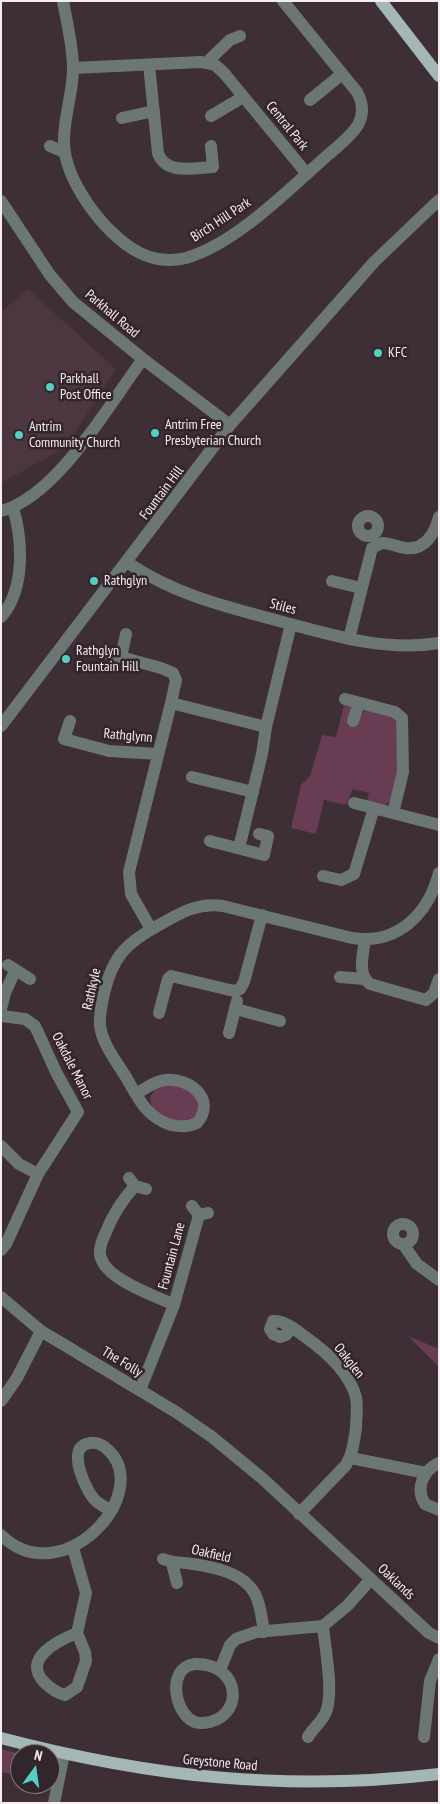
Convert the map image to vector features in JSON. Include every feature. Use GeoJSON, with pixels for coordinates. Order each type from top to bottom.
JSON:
{"type":"FeatureCollection","features":[{"type":"Feature","properties":{"kind":"main road"},"geometry":{"type":"LineString","coordinates":[[381,1],[439,76]]}},
{"type":"Feature","properties":{"kind":"main road","name":"Greystone Road"},"geometry":{"type":"LineString","coordinates":[[1,1738],[64,1754],[177,1774],[280,1783],[391,1780],[439,1774]]}},
{"type":"Feature","properties":{"kind":"street","name":"Birch Hill Park"},"geometry":{"type":"LineString","coordinates":[[63,1],[73,68],[64,152],[76,187],[102,219],[138,252],[165,261],[187,258],[213,246],[253,219],[344,140],[360,119],[362,112],[360,98],[283,1]]}},
{"type":"Feature","properties":{"kind":"street"},"geometry":{"type":"LineString","coordinates":[[73,68],[206,63],[230,40],[240,36]]}},
{"type":"Feature","properties":{"kind":"street","name":"Central Park"},"geometry":{"type":"LineString","coordinates":[[206,63],[220,68],[307,174]]}},
{"type":"Feature","properties":{"kind":"street"},"geometry":{"type":"LineString","coordinates":[[149,65],[158,152],[161,160],[168,165],[180,169],[213,167],[211,146]]}},
{"type":"Feature","properties":{"kind":"street"},"geometry":{"type":"LineString","coordinates":[[310,100],[342,74]]}},
{"type":"Feature","properties":{"kind":"street"},"geometry":{"type":"LineString","coordinates":[[211,116],[244,97]]}},
{"type":"Feature","properties":{"kind":"street"},"geometry":{"type":"LineString","coordinates":[[122,118],[154,111]]}},
{"type":"Feature","properties":{"kind":"street"},"geometry":{"type":"LineString","coordinates":[[50,146],[64,152]]}},
{"type":"Feature","properties":{"kind":"street","name":"Fountain Hill"},"geometry":{"type":"LineString","coordinates":[[1,726],[128,562],[230,425],[369,268],[439,200]]}},
{"type":"Feature","properties":{"kind":"street","name":"Parkhall Road"},"geometry":{"type":"LineString","coordinates":[[1,201],[62,289],[85,313],[230,425]]}},
{"type":"Feature","properties":{"kind":"street"},"geometry":{"type":"LineString","coordinates":[[1,617],[14,600],[19,583],[18,534],[7,509],[33,496],[66,463],[143,359]]}},
{"type":"Feature","properties":{"kind":"street"},"geometry":{"type":"LineString","coordinates":[[349,639],[370,552],[375,540],[407,548],[419,546],[433,534],[439,517]]}},
{"type":"Feature","properties":{"kind":"street","name":"Stiles"},"geometry":{"type":"LineString","coordinates":[[128,562],[159,583],[184,594],[291,624],[349,639],[394,647],[439,643]]}},
{"type":"Feature","properties":{"kind":"street"},"geometry":{"type":"LineString","coordinates":[[332,581],[361,588]]}},
{"type":"Feature","properties":{"kind":"street"},"geometry":{"type":"LineString","coordinates":[[239,848],[291,624]]}},
{"type":"Feature","properties":{"kind":"street"},"geometry":{"type":"LineString","coordinates":[[120,657],[126,634]]}},
{"type":"Feature","properties":{"kind":"street","name":"Rathglynn"},"geometry":{"type":"LineString","coordinates":[[70,720],[64,739],[109,751],[158,754],[176,680],[174,674],[161,668],[106,653]]}},
{"type":"Feature","properties":{"kind":"street"},"geometry":{"type":"LineString","coordinates":[[345,699],[397,713],[402,718],[403,772],[394,813]]}},
{"type":"Feature","properties":{"kind":"street"},"geometry":{"type":"LineString","coordinates":[[171,703],[266,727]]}},
{"type":"Feature","properties":{"kind":"street"},"geometry":{"type":"LineString","coordinates":[[353,721],[359,703]]}},
{"type":"Feature","properties":{"kind":"street"},"geometry":{"type":"LineString","coordinates":[[150,929],[131,894],[129,872],[158,754]]}},
{"type":"Feature","properties":{"kind":"street"},"geometry":{"type":"LineString","coordinates":[[192,777],[253,792]]}},
{"type":"Feature","properties":{"kind":"street"},"geometry":{"type":"LineString","coordinates":[[354,803],[439,825]]}},
{"type":"Feature","properties":{"kind":"street"},"geometry":{"type":"LineString","coordinates":[[323,876],[344,880],[354,874],[374,808]]}},
{"type":"Feature","properties":{"kind":"street"},"geometry":{"type":"LineString","coordinates":[[210,841],[264,855],[268,836],[259,834]]}},
{"type":"Feature","properties":{"kind":"street","name":"Rathkyle"},"geometry":{"type":"LineString","coordinates":[[136,1094],[159,1081],[170,1079],[182,1081],[193,1086],[200,1093],[204,1103],[203,1112],[194,1124],[174,1126],[149,1114],[136,1094],[106,1044],[100,1018],[105,989],[115,961],[128,945],[150,929],[182,912],[201,906],[223,906],[365,940],[389,936],[410,922],[427,901],[439,873]]}},
{"type":"Feature","properties":{"kind":"street"},"geometry":{"type":"LineString","coordinates":[[159,1013],[168,979],[171,976],[234,991],[240,989],[244,982],[262,915]]}},
{"type":"Feature","properties":{"kind":"street"},"geometry":{"type":"LineString","coordinates":[[364,979],[362,973],[365,940]]}},
{"type":"Feature","properties":{"kind":"street"},"geometry":{"type":"LineString","coordinates":[[1,1009],[12,968],[30,979]]}},
{"type":"Feature","properties":{"kind":"street"},"geometry":{"type":"LineString","coordinates":[[340,977],[364,979],[381,988],[425,1000],[433,996],[439,979]]}},
{"type":"Feature","properties":{"kind":"street"},"geometry":{"type":"LineString","coordinates":[[228,1033],[236,1009],[234,991]]}},
{"type":"Feature","properties":{"kind":"street"},"geometry":{"type":"LineString","coordinates":[[236,1009],[280,1021]]}},
{"type":"Feature","properties":{"kind":"street","name":"Oakdale Manor"},"geometry":{"type":"LineString","coordinates":[[1,1016],[25,1019],[35,1026],[56,1072],[77,1108],[74,1121],[38,1174],[6,1244],[1,1250]]}},
{"type":"Feature","properties":{"kind":"street"},"geometry":{"type":"LineString","coordinates":[[1,1146],[19,1164],[38,1174]]}},
{"type":"Feature","properties":{"kind":"street","name":"Fountain Lane"},"geometry":{"type":"LineString","coordinates":[[136,1185],[118,1205],[110,1223],[100,1248],[102,1262],[107,1270],[118,1278],[174,1305]]}},
{"type":"Feature","properties":{"kind":"street","name":"Fountain Lane"},"geometry":{"type":"LineString","coordinates":[[140,1390],[174,1305],[200,1211]]}},
{"type":"Feature","properties":{"kind":"street"},"geometry":{"type":"LineString","coordinates":[[403,1244],[417,1264],[439,1280]]}},
{"type":"Feature","properties":{"kind":"street","name":"The Folly"},"geometry":{"type":"LineString","coordinates":[[1,1297],[41,1331],[188,1420],[256,1473],[299,1514]]}},
{"type":"Feature","properties":{"kind":"street","name":"Oakglen"},"geometry":{"type":"LineString","coordinates":[[291,1328],[325,1352],[353,1388],[357,1414],[351,1458]]}},
{"type":"Feature","properties":{"kind":"street"},"geometry":{"type":"LineString","coordinates":[[1,1401],[17,1378],[41,1331]]}},
{"type":"Feature","properties":{"kind":"street"},"geometry":{"type":"LineString","coordinates":[[1,1535],[14,1546],[34,1552],[50,1552],[73,1548],[100,1526],[112,1510],[120,1484],[118,1464],[114,1456],[101,1445],[94,1443],[86,1444],[81,1447],[78,1456],[83,1478],[95,1500],[112,1510]]}},
{"type":"Feature","properties":{"kind":"street"},"geometry":{"type":"LineString","coordinates":[[299,1514],[351,1458],[426,1473]]}},
{"type":"Feature","properties":{"kind":"street"},"geometry":{"type":"LineString","coordinates":[[439,1463],[426,1473],[421,1486],[422,1500],[427,1506],[439,1510]]}},
{"type":"Feature","properties":{"kind":"street","name":"Oaklands"},"geometry":{"type":"LineString","coordinates":[[299,1514],[429,1633],[439,1638]]}},
{"type":"Feature","properties":{"kind":"street"},"geometry":{"type":"LineString","coordinates":[[73,1548],[82,1572],[86,1592],[77,1633],[85,1652],[85,1669],[78,1687],[65,1695],[53,1689],[41,1679],[36,1671],[37,1663],[44,1652],[77,1633]]}},
{"type":"Feature","properties":{"kind":"street","name":"Oakfield"},"geometry":{"type":"LineString","coordinates":[[177,1582],[168,1561],[211,1567],[236,1576],[246,1583],[257,1597],[264,1632]]}},
{"type":"Feature","properties":{"kind":"street"},"geometry":{"type":"LineString","coordinates":[[220,1670],[230,1645],[236,1639],[245,1635],[264,1632],[323,1626],[346,1606],[371,1579]]}},
{"type":"Feature","properties":{"kind":"street"},"geometry":{"type":"LineString","coordinates":[[308,1730],[324,1716],[329,1700],[323,1626]]}},
{"type":"Feature","properties":{"kind":"street"},"geometry":{"type":"LineString","coordinates":[[423,1738],[430,1680],[439,1659]]}},
{"type":"Feature","properties":{"kind":"street"},"geometry":{"type":"LineString","coordinates":[[195,1664],[206,1665],[220,1670],[232,1686],[234,1695],[232,1704],[216,1719],[204,1723],[192,1722],[185,1715],[179,1701],[176,1686],[179,1672],[186,1666],[195,1664]]}},
{"type":"Feature","properties":{"kind":"street"},"geometry":{"type":"LineString","coordinates":[[54,1803],[64,1754]]}},
{"type":"Feature","properties":{"kind":"shaded area"},"geometry":{"type":"Polygon","coordinates":[[[28,289],[116,369],[74,434],[56,453],[1,483],[1,312],[28,289]]]}},
{"type":"Feature","properties":{"kind":"shaded area"},"geometry":{"type":"Polygon","coordinates":[[[344,705],[349,705],[352,710],[361,715],[365,710],[396,717],[398,776],[391,801],[385,805],[367,801],[369,793],[353,789],[346,805],[324,800],[316,834],[291,828],[301,785],[310,776],[322,735],[336,737],[344,705]]]}},
{"type":"Feature","properties":{"kind":"shaded area"},"geometry":{"type":"Polygon","coordinates":[[[158,1086],[180,1086],[195,1094],[199,1110],[192,1120],[173,1121],[152,1110],[150,1097],[158,1086]]]}},
{"type":"Feature","properties":{"kind":"shaded area"},"geometry":{"type":"Polygon","coordinates":[[[408,1336],[439,1349],[439,1367],[408,1336]]]}},
{"type":"Feature","properties":{"kind":"shaded area"},"geometry":{"type":"Polygon","coordinates":[[[1,1749],[10,1751],[10,1773],[1,1772],[1,1749]]]}},
{"type":"Feature","properties":{"kind":"place","name":"KFC"},"geometry":{"type":"Point","coordinates":[378,353]}},
{"type":"Feature","properties":{"kind":"place","name":"Parkhall Post Office"},"geometry":{"type":"Point","coordinates":[50,387]}},
{"type":"Feature","properties":{"kind":"place","name":"Antrim Free Presbyterian Church"},"geometry":{"type":"Point","coordinates":[155,433]}},
{"type":"Feature","properties":{"kind":"place","name":"Antrim Community Church"},"geometry":{"type":"Point","coordinates":[19,435]}},
{"type":"Feature","properties":{"kind":"place","name":"Rathglyn"},"geometry":{"type":"Point","coordinates":[94,581]}},
{"type":"Feature","properties":{"kind":"place","name":"Rathglyn Fountain Hill"},"geometry":{"type":"Point","coordinates":[66,659]}}]}
